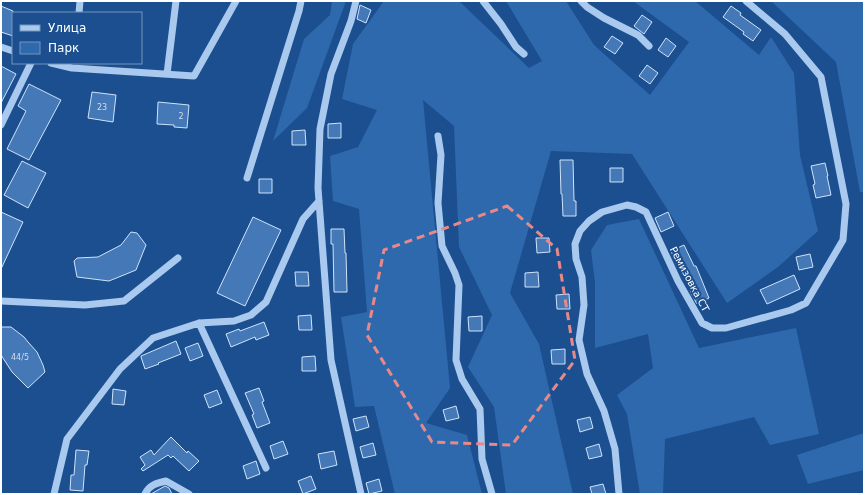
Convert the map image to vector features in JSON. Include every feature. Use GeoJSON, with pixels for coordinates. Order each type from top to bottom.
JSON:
{"type":"FeatureCollection","features":[{"type":"Feature","properties":{"kind":"street"},"geometry":{"type":"LineString","coordinates":[[79,12],[80,1]]}},
{"type":"Feature","properties":{"kind":"street"},"geometry":{"type":"LineString","coordinates":[[167,74],[176,1]]}},
{"type":"Feature","properties":{"kind":"street"},"geometry":{"type":"LineString","coordinates":[[58,64],[194,76],[236,1]]}},
{"type":"Feature","properties":{"kind":"street"},"geometry":{"type":"LineString","coordinates":[[247,178],[300,12],[301,1]]}},
{"type":"Feature","properties":{"kind":"street"},"geometry":{"type":"LineString","coordinates":[[356,1],[351,21],[331,74],[320,129],[318,188],[331,360],[360,494]]}},
{"type":"Feature","properties":{"kind":"street"},"geometry":{"type":"LineString","coordinates":[[483,1],[501,24],[516,47],[524,54]]}},
{"type":"Feature","properties":{"kind":"street"},"geometry":{"type":"LineString","coordinates":[[581,1],[587,7],[604,18],[638,35],[649,46]]}},
{"type":"Feature","properties":{"kind":"street","name":"Ремизовка СТ"},"geometry":{"type":"LineString","coordinates":[[619,494],[615,449],[604,411],[587,374],[579,340],[584,305],[582,277],[576,259],[575,244],[580,231],[589,221],[602,212],[627,205],[636,207],[646,212],[678,281],[702,323],[712,328],[726,328],[791,310],[806,303],[843,240],[846,204],[821,77],[785,34],[746,1]]}},
{"type":"Feature","properties":{"kind":"street"},"geometry":{"type":"LineString","coordinates":[[1,47],[12,51]]}},
{"type":"Feature","properties":{"kind":"street"},"geometry":{"type":"LineString","coordinates":[[1,125],[31,64]]}},
{"type":"Feature","properties":{"kind":"street"},"geometry":{"type":"LineString","coordinates":[[438,136],[440,155],[438,204],[442,246],[455,272],[459,285],[456,360],[462,379],[480,409],[482,459],[492,494]]}},
{"type":"Feature","properties":{"kind":"street"},"geometry":{"type":"LineString","coordinates":[[54,494],[67,439],[120,369],[154,338],[199,323],[234,321],[251,315],[266,302],[303,219],[319,201]]}},
{"type":"Feature","properties":{"kind":"street"},"geometry":{"type":"LineString","coordinates":[[1,301],[85,305],[124,301],[178,258]]}},
{"type":"Feature","properties":{"kind":"street"},"geometry":{"type":"LineString","coordinates":[[199,323],[266,468]]}},
{"type":"Feature","properties":{"kind":"street"},"geometry":{"type":"LineString","coordinates":[[145,494],[146,491],[155,483],[166,481],[189,494]]}},
{"type":"Feature","properties":{"kind":"highlighted area"},"geometry":{"type":"Polygon","coordinates":[[[507,206],[557,249],[575,360],[512,445],[432,442],[367,335],[384,250],[507,206]]]}},
{"type":"Feature","properties":{"kind":"green space"},"geometry":{"type":"Polygon","coordinates":[[[332,1],[346,1],[307,108],[273,141],[304,39],[330,15],[332,1]]]}},
{"type":"Feature","properties":{"kind":"green space"},"geometry":{"type":"Polygon","coordinates":[[[384,1],[459,1],[529,68],[542,61],[506,1],[566,1],[594,45],[650,95],[689,42],[633,1],[695,1],[759,55],[771,37],[794,73],[800,155],[818,231],[778,267],[727,303],[632,154],[551,151],[510,293],[539,344],[573,494],[506,494],[494,407],[468,367],[492,315],[459,247],[454,126],[423,100],[450,388],[426,423],[467,435],[482,494],[395,494],[374,406],[355,407],[341,317],[367,312],[359,209],[333,201],[330,156],[358,147],[377,110],[342,99],[353,44],[384,1]]]}},
{"type":"Feature","properties":{"kind":"green space"},"geometry":{"type":"Polygon","coordinates":[[[771,1],[864,1],[864,192],[860,192],[836,62],[771,1]]]}},
{"type":"Feature","properties":{"kind":"green space"},"geometry":{"type":"Polygon","coordinates":[[[639,219],[699,348],[796,328],[819,434],[770,445],[754,417],[665,439],[663,494],[640,494],[627,414],[617,395],[653,368],[648,334],[595,348],[595,283],[591,250],[607,225],[639,219]]]}},
{"type":"Feature","properties":{"kind":"green space"},"geometry":{"type":"Polygon","coordinates":[[[864,433],[864,470],[808,484],[797,455],[864,433]]]}},
{"type":"Feature","properties":{"kind":"building"},"geometry":{"type":"Polygon","coordinates":[[[360,5],[371,10],[366,23],[357,19],[360,5]]]}},
{"type":"Feature","properties":{"kind":"building"},"geometry":{"type":"Polygon","coordinates":[[[1,6],[13,12],[12,36],[1,32],[1,6]]]}},
{"type":"Feature","properties":{"kind":"building"},"geometry":{"type":"Polygon","coordinates":[[[731,6],[741,13],[740,15],[761,30],[753,41],[743,34],[744,32],[723,17],[731,6]]]}},
{"type":"Feature","properties":{"kind":"building"},"geometry":{"type":"Polygon","coordinates":[[[642,15],[652,22],[644,34],[634,26],[642,15]]]}},
{"type":"Feature","properties":{"kind":"building"},"geometry":{"type":"Polygon","coordinates":[[[612,36],[623,43],[615,54],[604,47],[612,36]]]}},
{"type":"Feature","properties":{"kind":"building"},"geometry":{"type":"Polygon","coordinates":[[[666,38],[676,46],[668,57],[658,50],[666,38]]]}},
{"type":"Feature","properties":{"kind":"building"},"geometry":{"type":"Polygon","coordinates":[[[647,65],[658,73],[650,84],[639,76],[647,65]]]}},
{"type":"Feature","properties":{"kind":"building"},"geometry":{"type":"Polygon","coordinates":[[[1,66],[16,74],[1,103],[1,66]]]}},
{"type":"Feature","properties":{"kind":"building"},"geometry":{"type":"Polygon","coordinates":[[[29,84],[61,100],[29,160],[7,149],[26,111],[18,106],[29,84]]]}},
{"type":"Feature","properties":{"kind":"building"},"geometry":{"type":"Polygon","coordinates":[[[92,92],[116,95],[113,122],[88,118],[92,92]]]}},
{"type":"Feature","properties":{"kind":"building"},"geometry":{"type":"Polygon","coordinates":[[[158,102],[189,105],[187,128],[174,127],[174,125],[157,124],[158,102]]]}},
{"type":"Feature","properties":{"kind":"building"},"geometry":{"type":"Polygon","coordinates":[[[341,123],[341,138],[328,138],[328,124],[341,123]]]}},
{"type":"Feature","properties":{"kind":"building"},"geometry":{"type":"Polygon","coordinates":[[[305,130],[306,145],[292,145],[292,131],[305,130]]]}},
{"type":"Feature","properties":{"kind":"building"},"geometry":{"type":"Polygon","coordinates":[[[560,160],[573,160],[576,216],[563,216],[560,160]]]}},
{"type":"Feature","properties":{"kind":"building"},"geometry":{"type":"Polygon","coordinates":[[[22,161],[46,173],[28,208],[4,195],[22,161]]]}},
{"type":"Feature","properties":{"kind":"building"},"geometry":{"type":"Polygon","coordinates":[[[825,163],[831,195],[816,198],[811,166],[825,163]]]}},
{"type":"Feature","properties":{"kind":"building"},"geometry":{"type":"Polygon","coordinates":[[[610,168],[623,168],[623,182],[610,182],[610,168]]]}},
{"type":"Feature","properties":{"kind":"building"},"geometry":{"type":"Polygon","coordinates":[[[259,179],[272,179],[272,193],[259,193],[259,179]]]}},
{"type":"Feature","properties":{"kind":"building"},"geometry":{"type":"Polygon","coordinates":[[[1,212],[23,222],[1,269],[1,212]]]}},
{"type":"Feature","properties":{"kind":"building"},"geometry":{"type":"Polygon","coordinates":[[[668,212],[674,226],[661,232],[655,218],[668,212]]]}},
{"type":"Feature","properties":{"kind":"building"},"geometry":{"type":"Polygon","coordinates":[[[253,217],[281,230],[245,306],[217,293],[253,217]]]}},
{"type":"Feature","properties":{"kind":"building"},"geometry":{"type":"Polygon","coordinates":[[[331,229],[344,229],[347,292],[334,292],[333,244],[331,244],[331,229]]]}},
{"type":"Feature","properties":{"kind":"building"},"geometry":{"type":"Polygon","coordinates":[[[131,232],[137,233],[146,245],[136,270],[109,281],[77,277],[74,261],[77,258],[98,257],[121,245],[131,232]]]}},
{"type":"Feature","properties":{"kind":"building"},"geometry":{"type":"Polygon","coordinates":[[[536,238],[549,238],[550,252],[537,253],[536,238]]]}},
{"type":"Feature","properties":{"kind":"building"},"geometry":{"type":"Polygon","coordinates":[[[684,245],[694,266],[696,266],[709,298],[697,304],[679,264],[677,265],[671,251],[684,245]]]}},
{"type":"Feature","properties":{"kind":"building"},"geometry":{"type":"Polygon","coordinates":[[[810,254],[813,267],[799,270],[796,257],[810,254]]]}},
{"type":"Feature","properties":{"kind":"building"},"geometry":{"type":"Polygon","coordinates":[[[295,272],[308,272],[309,286],[296,286],[295,272]]]}},
{"type":"Feature","properties":{"kind":"building"},"geometry":{"type":"Polygon","coordinates":[[[538,272],[539,287],[525,287],[525,273],[538,272]]]}},
{"type":"Feature","properties":{"kind":"building"},"geometry":{"type":"Polygon","coordinates":[[[794,275],[800,289],[767,304],[760,290],[794,275]]]}},
{"type":"Feature","properties":{"kind":"building"},"geometry":{"type":"Polygon","coordinates":[[[569,294],[570,309],[557,309],[556,295],[569,294]]]}},
{"type":"Feature","properties":{"kind":"building"},"geometry":{"type":"Polygon","coordinates":[[[311,315],[312,330],[299,330],[298,316],[311,315]]]}},
{"type":"Feature","properties":{"kind":"building"},"geometry":{"type":"Polygon","coordinates":[[[482,316],[482,331],[469,331],[468,317],[482,316]]]}},
{"type":"Feature","properties":{"kind":"building"},"geometry":{"type":"Polygon","coordinates":[[[264,322],[269,335],[256,340],[255,337],[231,347],[226,334],[239,329],[240,331],[264,322]]]}},
{"type":"Feature","properties":{"kind":"building"},"geometry":{"type":"Polygon","coordinates":[[[1,327],[11,327],[24,337],[37,352],[43,365],[45,372],[28,388],[12,372],[1,355],[1,327]]]}},
{"type":"Feature","properties":{"kind":"building"},"geometry":{"type":"Polygon","coordinates":[[[176,341],[181,354],[145,369],[141,356],[176,341]]]}},
{"type":"Feature","properties":{"kind":"building"},"geometry":{"type":"Polygon","coordinates":[[[198,343],[203,356],[190,361],[185,348],[198,343]]]}},
{"type":"Feature","properties":{"kind":"building"},"geometry":{"type":"Polygon","coordinates":[[[565,349],[565,364],[552,364],[551,350],[565,349]]]}},
{"type":"Feature","properties":{"kind":"building"},"geometry":{"type":"Polygon","coordinates":[[[315,356],[316,371],[302,371],[302,357],[315,356]]]}},
{"type":"Feature","properties":{"kind":"building"},"geometry":{"type":"Polygon","coordinates":[[[259,388],[264,401],[262,402],[270,423],[257,428],[252,415],[254,414],[245,393],[259,388]]]}},
{"type":"Feature","properties":{"kind":"building"},"geometry":{"type":"Polygon","coordinates":[[[113,389],[126,391],[124,405],[112,404],[113,389]]]}},
{"type":"Feature","properties":{"kind":"building"},"geometry":{"type":"Polygon","coordinates":[[[217,390],[222,403],[209,408],[204,395],[217,390]]]}},
{"type":"Feature","properties":{"kind":"building"},"geometry":{"type":"Polygon","coordinates":[[[456,406],[459,418],[446,421],[443,410],[456,406]]]}},
{"type":"Feature","properties":{"kind":"building"},"geometry":{"type":"Polygon","coordinates":[[[366,416],[369,427],[356,431],[353,419],[366,416]]]}},
{"type":"Feature","properties":{"kind":"building"},"geometry":{"type":"Polygon","coordinates":[[[590,417],[593,428],[580,432],[577,420],[590,417]]]}},
{"type":"Feature","properties":{"kind":"building"},"geometry":{"type":"Polygon","coordinates":[[[171,437],[187,453],[188,451],[199,461],[189,471],[173,456],[171,458],[168,455],[143,471],[141,469],[145,465],[140,457],[151,450],[154,455],[171,437]]]}},
{"type":"Feature","properties":{"kind":"building"},"geometry":{"type":"Polygon","coordinates":[[[283,441],[288,454],[274,459],[270,446],[283,441]]]}},
{"type":"Feature","properties":{"kind":"building"},"geometry":{"type":"Polygon","coordinates":[[[373,443],[376,455],[363,458],[360,447],[373,443]]]}},
{"type":"Feature","properties":{"kind":"building"},"geometry":{"type":"Polygon","coordinates":[[[599,444],[602,456],[589,459],[586,448],[599,444]]]}},
{"type":"Feature","properties":{"kind":"building"},"geometry":{"type":"Polygon","coordinates":[[[76,450],[89,451],[87,465],[85,465],[83,491],[70,490],[71,475],[74,475],[76,450]]]}},
{"type":"Feature","properties":{"kind":"building"},"geometry":{"type":"Polygon","coordinates":[[[334,451],[337,465],[321,469],[318,454],[334,451]]]}},
{"type":"Feature","properties":{"kind":"building"},"geometry":{"type":"Polygon","coordinates":[[[256,461],[260,474],[247,479],[243,466],[256,461]]]}},
{"type":"Feature","properties":{"kind":"building"},"geometry":{"type":"Polygon","coordinates":[[[311,476],[316,489],[303,494],[298,481],[311,476]]]}},
{"type":"Feature","properties":{"kind":"building"},"geometry":{"type":"Polygon","coordinates":[[[379,479],[382,491],[369,494],[366,483],[379,479]]]}},
{"type":"Feature","properties":{"kind":"building"},"geometry":{"type":"Polygon","coordinates":[[[603,484],[606,494],[592,494],[590,487],[603,484]]]}},
{"type":"Feature","properties":{"kind":"building"},"geometry":{"type":"Polygon","coordinates":[[[165,486],[169,488],[172,494],[151,494],[165,486]]]}}]}
